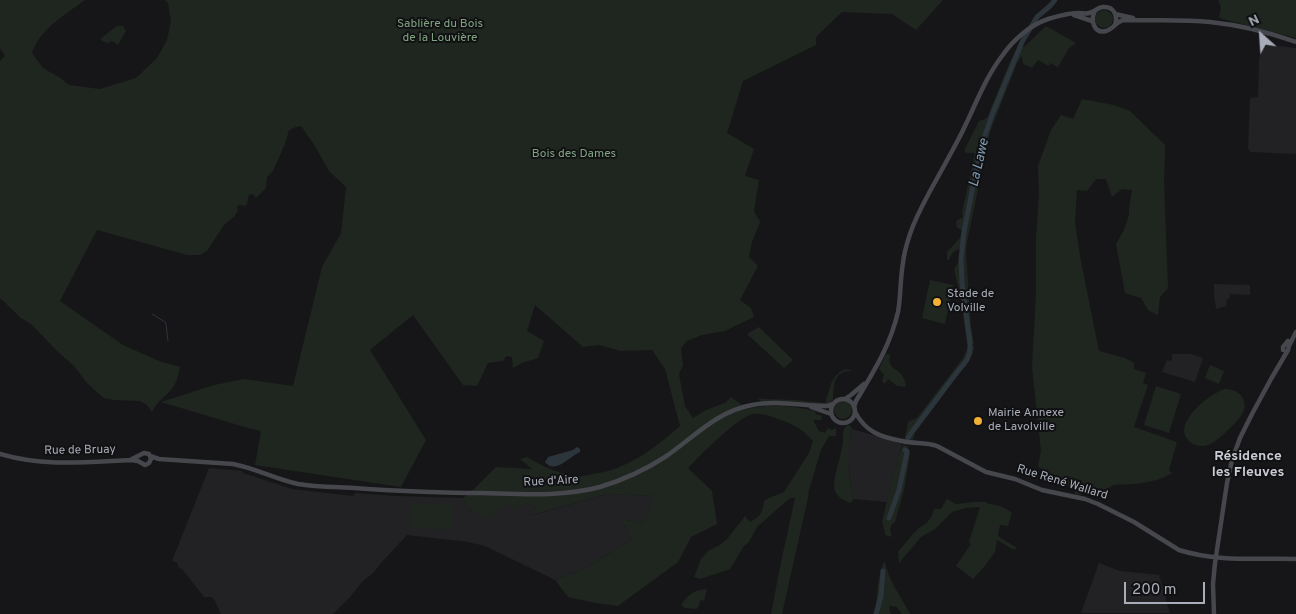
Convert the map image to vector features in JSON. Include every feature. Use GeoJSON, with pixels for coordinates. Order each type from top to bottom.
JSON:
{"type":"FeatureCollection","features":[{"type":"Feature","properties":{"kind":"main road"},"geometry":{"type":"LineString","coordinates":[[848,421],[853,417],[856,400],[882,358],[890,340],[900,301],[904,255],[915,220],[994,67],[1017,38],[1038,23],[1057,16],[1088,13],[1104,7],[1110,9],[1115,14],[1126,17],[1230,24],[1264,31],[1296,42]]}},
{"type":"Feature","properties":{"kind":"main road"},"geometry":{"type":"LineString","coordinates":[[1094,11],[1092,21],[1095,27],[1102,31],[1110,30],[1120,21],[1142,19]]}},
{"type":"Feature","properties":{"kind":"main road"},"geometry":{"type":"LineString","coordinates":[[1072,14],[1092,21]]}},
{"type":"Feature","properties":{"kind":"main road"},"geometry":{"type":"LineString","coordinates":[[1114,25],[1115,14]]}},
{"type":"Feature","properties":{"kind":"main road"},"geometry":{"type":"LineString","coordinates":[[1286,349],[1296,327]]}},
{"type":"Feature","properties":{"kind":"main road"},"geometry":{"type":"LineString","coordinates":[[1214,614],[1213,584],[1218,539],[1227,483],[1235,451],[1270,379],[1296,332]]}},
{"type":"Feature","properties":{"kind":"main road"},"geometry":{"type":"LineString","coordinates":[[864,425],[848,421],[837,421],[831,414],[831,409],[837,400],[845,399],[869,380]]}},
{"type":"Feature","properties":{"kind":"main road"},"geometry":{"type":"LineString","coordinates":[[845,399],[852,402],[864,425]]}},
{"type":"Feature","properties":{"kind":"main road","name":"Rue d'Aire"},"geometry":{"type":"LineString","coordinates":[[159,459],[232,464],[296,484],[305,485],[440,493],[566,493],[599,487],[641,471],[664,457],[718,417],[733,410],[767,403],[808,406],[827,406],[833,404]]}},
{"type":"Feature","properties":{"kind":"main road","name":"Rue d'Aire"},"geometry":{"type":"LineString","coordinates":[[808,406],[831,414]]}},
{"type":"Feature","properties":{"kind":"main road","name":"Rue René Wallard"},"geometry":{"type":"LineString","coordinates":[[864,425],[872,432],[902,442],[937,446],[986,472],[1015,479],[1042,490],[1094,502],[1134,522],[1179,550],[1192,554],[1216,557],[1296,559]]}},
{"type":"Feature","properties":{"kind":"main road"},"geometry":{"type":"LineString","coordinates":[[130,460],[144,453],[159,459]]}},
{"type":"Feature","properties":{"kind":"main road","name":"Rue de Bruay"},"geometry":{"type":"LineString","coordinates":[[0,454],[18,459],[51,463],[130,460]]}},
{"type":"Feature","properties":{"kind":"main road"},"geometry":{"type":"LineString","coordinates":[[140,456],[140,462]]}},
{"type":"Feature","properties":{"kind":"main road"},"geometry":{"type":"LineString","coordinates":[[150,456],[150,462]]}},
{"type":"Feature","properties":{"kind":"main road"},"geometry":{"type":"LineString","coordinates":[[130,460],[145,465],[159,459]]}},
{"type":"Feature","properties":{"kind":"main road"},"geometry":{"type":"LineString","coordinates":[[1206,556],[1214,550],[1218,539]]}},
{"type":"Feature","properties":{"kind":"shaded area"},"geometry":{"type":"Polygon","coordinates":[[[1268,45],[1296,48],[1296,154],[1251,152],[1248,149],[1250,98],[1258,97],[1260,53],[1268,45]]]}},
{"type":"Feature","properties":{"kind":"shaded area"},"geometry":{"type":"Polygon","coordinates":[[[1214,284],[1250,285],[1250,295],[1230,294],[1226,306],[1216,309],[1214,284]]]}},
{"type":"Feature","properties":{"kind":"shaded area"},"geometry":{"type":"Polygon","coordinates":[[[1172,354],[1191,354],[1203,358],[1195,382],[1162,372],[1167,360],[1170,361],[1172,359],[1172,354]]]}},
{"type":"Feature","properties":{"kind":"shaded area"},"geometry":{"type":"Polygon","coordinates":[[[852,429],[902,445],[887,502],[854,499],[847,454],[852,429]]]}},
{"type":"Feature","properties":{"kind":"shaded area"},"geometry":{"type":"Polygon","coordinates":[[[577,447],[580,449],[580,452],[558,466],[549,465],[545,462],[548,457],[573,450],[577,447]]]}},
{"type":"Feature","properties":{"kind":"shaded area"},"geometry":{"type":"Polygon","coordinates":[[[209,468],[242,471],[243,473],[292,489],[353,496],[355,493],[463,498],[471,511],[507,503],[525,503],[535,507],[533,515],[607,494],[655,496],[644,523],[621,519],[632,539],[586,568],[555,580],[485,546],[468,542],[407,535],[333,614],[221,614],[212,597],[204,597],[182,569],[178,567],[178,563],[172,561],[209,468]]]}},
{"type":"Feature","properties":{"kind":"shaded area"},"geometry":{"type":"Polygon","coordinates":[[[1099,563],[1120,571],[1159,575],[1170,613],[1081,613],[1099,563]]]}},
{"type":"Feature","properties":{"kind":"green space","name":"Bois des Dames"},"geometry":{"type":"Polygon","coordinates":[[[0,0],[85,0],[49,27],[38,41],[32,53],[43,68],[69,85],[100,89],[136,78],[157,58],[167,40],[171,21],[168,3],[165,0],[943,0],[916,30],[892,14],[842,12],[816,37],[816,45],[743,81],[727,133],[754,149],[745,176],[759,180],[754,211],[760,222],[752,242],[749,257],[758,266],[740,300],[751,308],[754,317],[725,331],[702,335],[687,341],[681,348],[683,365],[679,374],[685,406],[693,418],[706,410],[725,403],[731,397],[747,409],[781,406],[815,411],[816,414],[822,416],[821,420],[813,420],[819,431],[825,433],[828,428],[832,430],[836,428],[836,436],[829,436],[821,450],[808,493],[782,614],[771,614],[795,498],[790,498],[757,527],[730,569],[700,579],[694,577],[701,559],[708,551],[727,539],[745,516],[750,522],[759,516],[764,501],[784,492],[809,453],[813,441],[795,426],[786,422],[761,414],[747,416],[720,437],[688,468],[712,491],[717,524],[691,537],[678,562],[618,606],[568,597],[555,580],[586,568],[632,539],[621,519],[644,523],[654,496],[607,494],[532,515],[535,507],[525,503],[514,508],[506,503],[490,518],[476,514],[468,506],[463,498],[496,467],[532,469],[520,459],[527,457],[551,469],[570,475],[583,476],[606,471],[618,468],[640,457],[680,426],[665,369],[652,350],[621,351],[599,345],[583,347],[535,305],[527,331],[544,341],[538,358],[513,368],[512,357],[506,356],[503,361],[488,363],[477,386],[463,385],[413,315],[370,350],[426,440],[401,487],[255,465],[261,431],[161,402],[214,385],[244,379],[293,386],[322,267],[341,233],[346,187],[329,171],[301,126],[289,130],[273,171],[267,177],[266,188],[256,198],[253,194],[249,195],[245,206],[239,205],[237,207],[238,210],[234,217],[224,225],[207,251],[200,255],[187,255],[97,230],[60,301],[123,345],[159,361],[180,367],[173,387],[157,403],[152,412],[147,405],[140,401],[104,398],[87,383],[74,366],[31,324],[21,318],[0,298],[0,61],[5,56],[0,48],[0,0]]]}},
{"type":"Feature","properties":{"kind":"green space"},"geometry":{"type":"Polygon","coordinates":[[[1218,0],[1296,0],[1296,38],[1219,18],[1221,8],[1218,0]]]}},
{"type":"Feature","properties":{"kind":"green space"},"geometry":{"type":"Polygon","coordinates":[[[1104,10],[1112,15],[1113,19],[1108,27],[1104,28],[1096,23],[1095,19],[1100,11],[1104,10]]]}},
{"type":"Feature","properties":{"kind":"green space"},"geometry":{"type":"Polygon","coordinates":[[[117,26],[123,26],[126,31],[118,45],[112,41],[108,43],[102,41],[101,38],[117,26]]]}},
{"type":"Feature","properties":{"kind":"green space"},"geometry":{"type":"Polygon","coordinates":[[[1046,26],[1076,43],[1069,48],[1058,67],[1050,63],[1049,66],[1038,60],[1032,68],[1023,64],[1022,56],[1017,63],[990,132],[967,242],[971,326],[974,344],[967,344],[961,300],[954,269],[960,260],[960,249],[954,252],[949,260],[947,260],[947,252],[960,238],[962,230],[957,228],[956,221],[963,217],[962,212],[975,153],[964,151],[979,121],[987,118],[1009,64],[1019,45],[1024,47],[1046,26]]]}},
{"type":"Feature","properties":{"kind":"green space"},"geometry":{"type":"Polygon","coordinates":[[[1082,99],[1114,105],[1130,111],[1165,145],[1164,180],[1168,288],[1160,297],[1158,315],[1148,310],[1141,298],[1125,293],[1116,244],[1124,230],[1129,215],[1132,190],[1122,189],[1112,197],[1106,179],[1096,179],[1087,191],[1077,190],[1075,223],[1099,351],[1125,358],[1134,363],[1134,369],[1146,373],[1143,383],[1148,385],[1134,427],[1177,442],[1169,470],[1172,473],[1165,477],[1136,484],[1113,485],[1098,491],[1075,494],[1073,488],[1050,476],[1038,466],[1041,451],[1032,367],[1039,194],[1038,166],[1051,130],[1061,115],[1073,119],[1082,99]]]}},
{"type":"Feature","properties":{"kind":"green space","name":"Stade de Volville"},"geometry":{"type":"Polygon","coordinates":[[[930,280],[953,285],[945,324],[922,318],[930,280]]]}},
{"type":"Feature","properties":{"kind":"green space"},"geometry":{"type":"Polygon","coordinates":[[[759,327],[793,360],[784,368],[747,334],[759,327]]]}},
{"type":"Feature","properties":{"kind":"green space"},"geometry":{"type":"Polygon","coordinates":[[[974,346],[971,357],[915,433],[913,440],[907,439],[905,437],[908,422],[917,418],[963,358],[967,347],[974,346]]]}},
{"type":"Feature","properties":{"kind":"green space"},"geometry":{"type":"Polygon","coordinates":[[[886,354],[890,354],[891,366],[901,373],[906,387],[897,386],[888,379],[885,384],[882,382],[884,375],[879,369],[886,354]]]}},
{"type":"Feature","properties":{"kind":"green space"},"geometry":{"type":"Polygon","coordinates":[[[1210,365],[1224,371],[1219,384],[1205,378],[1210,365]]]}},
{"type":"Feature","properties":{"kind":"green space"},"geometry":{"type":"Polygon","coordinates":[[[846,369],[853,371],[846,371],[838,376],[834,384],[833,400],[826,404],[761,401],[757,398],[825,403],[833,379],[846,369]]]}},
{"type":"Feature","properties":{"kind":"green space"},"geometry":{"type":"Polygon","coordinates":[[[1156,386],[1181,394],[1169,433],[1144,425],[1156,386]]]}},
{"type":"Feature","properties":{"kind":"green space"},"geometry":{"type":"Polygon","coordinates":[[[1225,389],[1235,391],[1242,397],[1245,407],[1241,416],[1216,441],[1202,446],[1192,443],[1185,434],[1185,426],[1189,418],[1202,403],[1225,389]]]}},
{"type":"Feature","properties":{"kind":"green space"},"geometry":{"type":"Polygon","coordinates":[[[839,401],[847,401],[852,406],[850,417],[839,419],[834,414],[834,406],[839,401]]]}},
{"type":"Feature","properties":{"kind":"green space"},"geometry":{"type":"Polygon","coordinates":[[[848,425],[852,429],[848,464],[854,499],[850,503],[837,495],[834,486],[843,431],[848,425]]]}},
{"type":"Feature","properties":{"kind":"green space"},"geometry":{"type":"Polygon","coordinates":[[[903,445],[908,446],[906,451],[910,455],[904,490],[895,522],[890,530],[892,537],[885,535],[882,522],[895,467],[897,467],[898,457],[903,445]]]}},
{"type":"Feature","properties":{"kind":"green space"},"geometry":{"type":"Polygon","coordinates":[[[947,499],[956,504],[987,502],[1010,511],[1012,513],[1008,526],[1000,525],[998,536],[1017,548],[1014,550],[997,540],[995,552],[973,579],[956,566],[971,544],[969,542],[980,507],[966,508],[952,512],[935,529],[921,537],[899,563],[898,552],[914,533],[929,521],[934,509],[941,509],[947,499]]]}},
{"type":"Feature","properties":{"kind":"green space"},"geometry":{"type":"Polygon","coordinates":[[[411,503],[452,505],[451,530],[410,528],[411,503]]]}},
{"type":"Feature","properties":{"kind":"green space"},"geometry":{"type":"Polygon","coordinates":[[[885,561],[892,581],[910,614],[902,614],[897,607],[889,606],[891,614],[874,614],[880,572],[885,561]]]}},
{"type":"Feature","properties":{"kind":"green space"},"geometry":{"type":"Polygon","coordinates":[[[707,589],[704,601],[701,600],[697,609],[685,608],[681,605],[691,594],[707,589]]]}},
{"type":"Feature","properties":{"kind":"waterway","name":"La Lawe"},"geometry":{"type":"LineString","coordinates":[[970,343],[961,260],[964,231],[981,147],[1022,42],[1037,17],[1055,0]]}},
{"type":"Feature","properties":{"kind":"waterway"},"geometry":{"type":"LineString","coordinates":[[152,314],[165,322],[168,341]]}},
{"type":"Feature","properties":{"kind":"waterway","name":"La Lawe"},"geometry":{"type":"LineString","coordinates":[[908,438],[965,362],[970,353],[970,345]]}},
{"type":"Feature","properties":{"kind":"waterway","name":"La Lawe"},"geometry":{"type":"LineString","coordinates":[[889,518],[899,490],[907,452],[905,450]]}},
{"type":"Feature","properties":{"kind":"waterway","name":"La Lawe"},"geometry":{"type":"LineString","coordinates":[[876,614],[881,596],[883,571]]}},
{"type":"Feature","properties":{"kind":"place","name":"Stade de Volville"},"geometry":{"type":"Point","coordinates":[937,302]}},
{"type":"Feature","properties":{"kind":"place","name":"Mairie Annexe de Lavolville"},"geometry":{"type":"Point","coordinates":[978,421]}},
{"type":"Feature","properties":{"kind":"district","name":"Résidence les Fleuves"},"geometry":{"type":"Point","coordinates":[1248,466]}},
{"type":"Feature","properties":{"kind":"park label","name":"Sablière du Bois de la Louvière"},"geometry":{"type":"Point","coordinates":[440,32]}}]}
